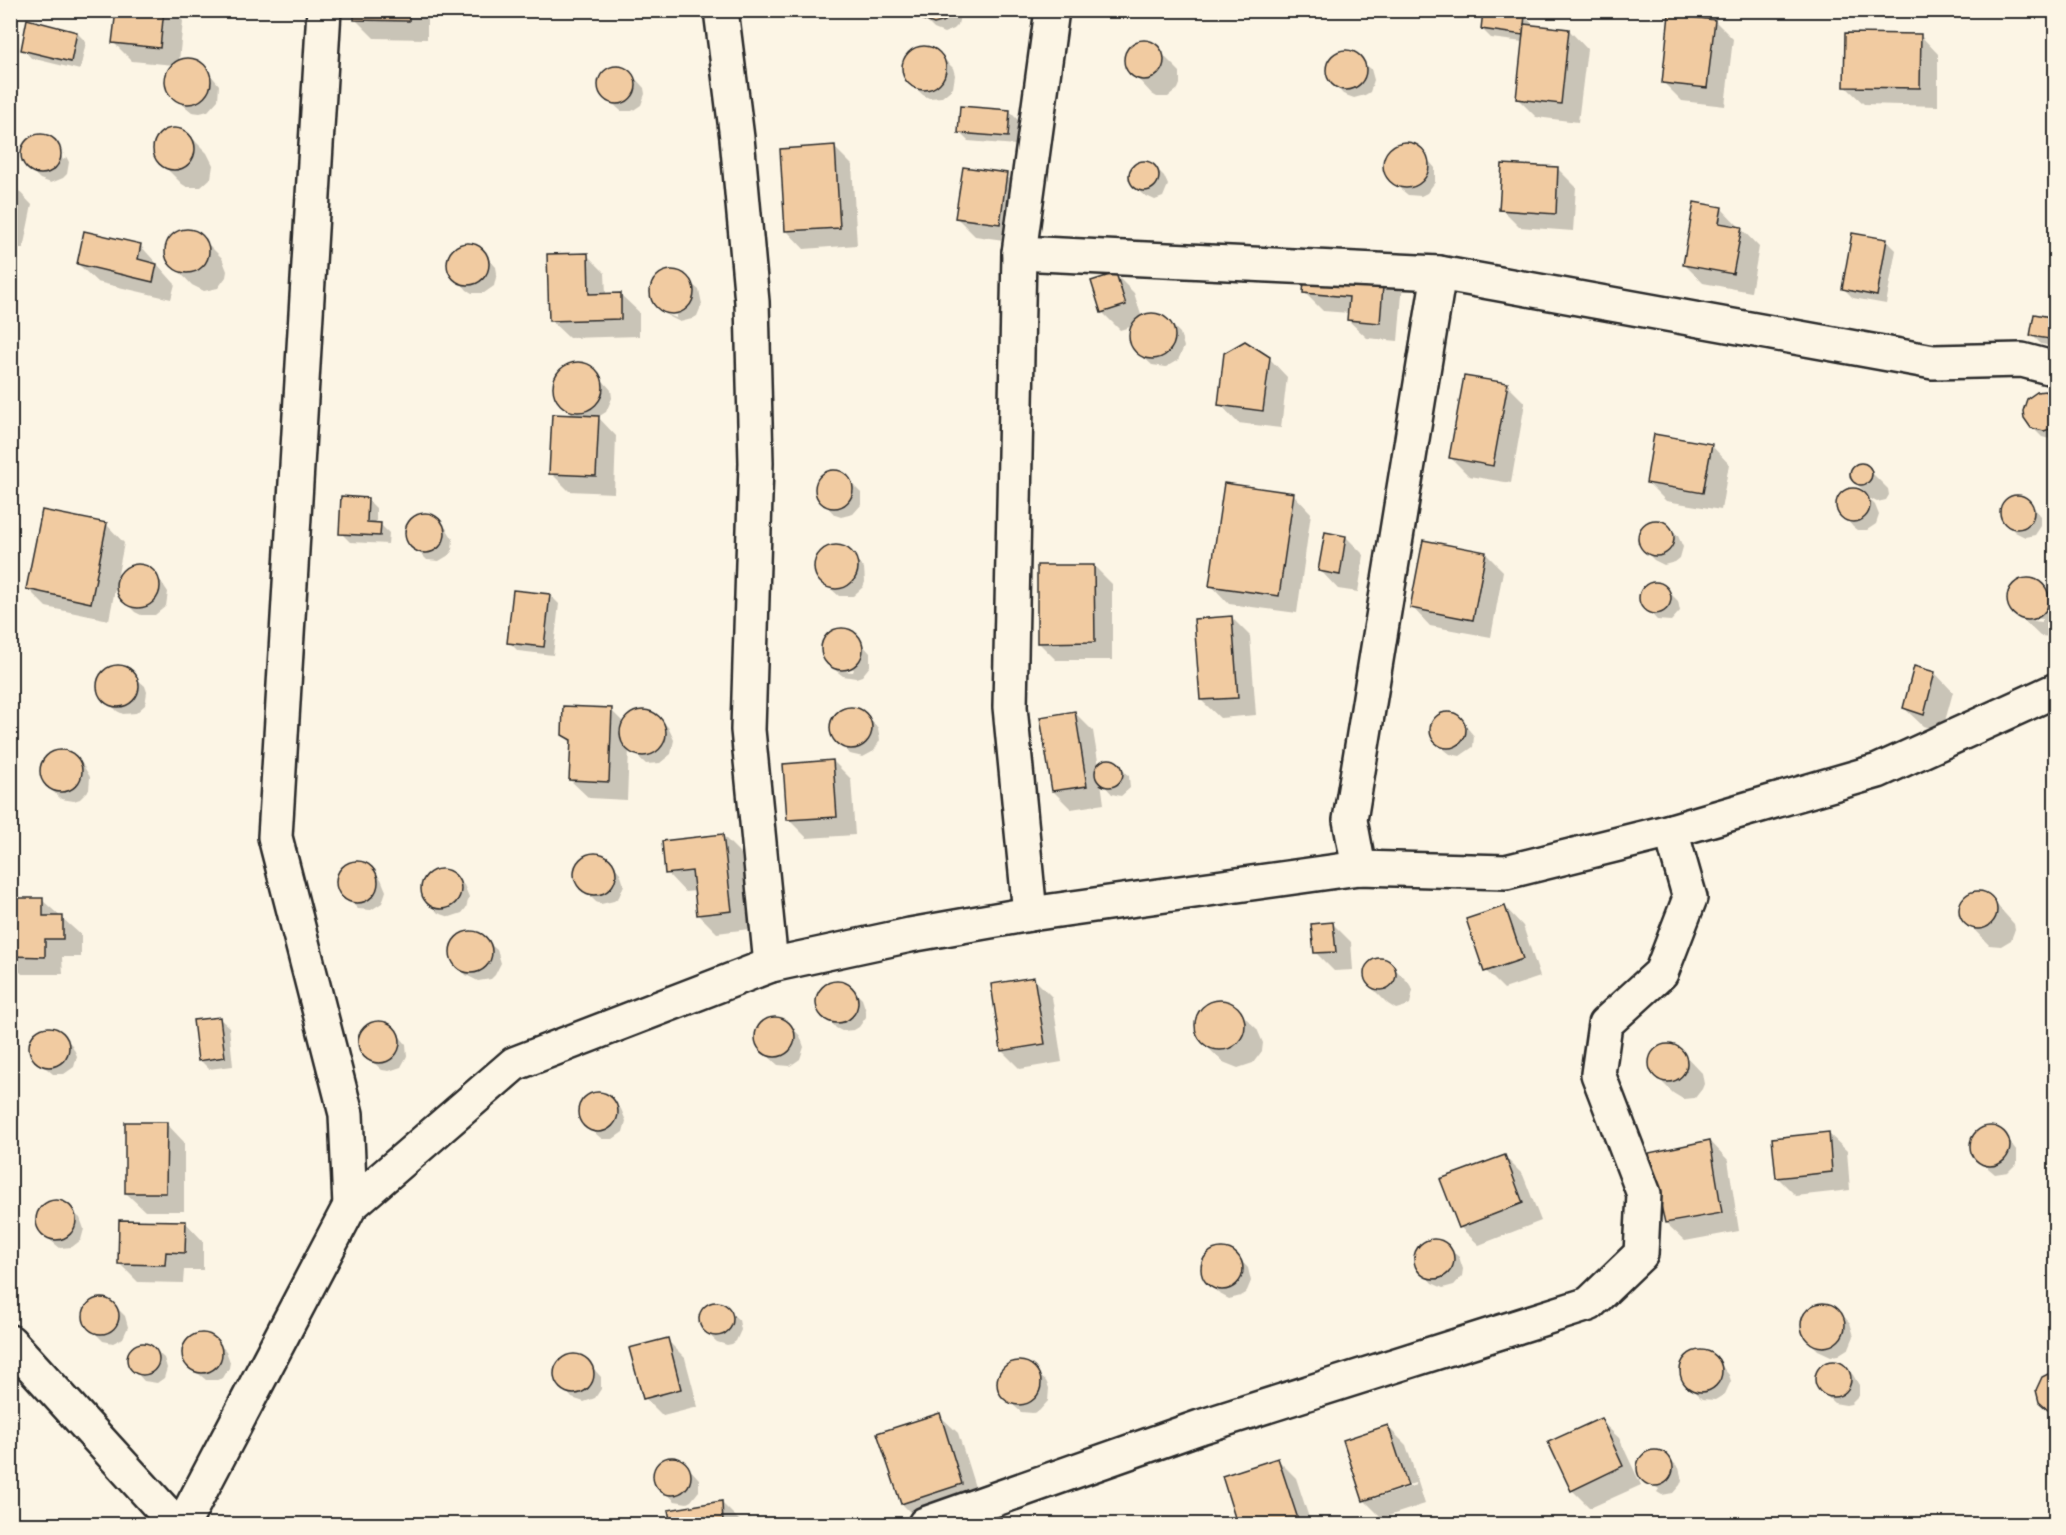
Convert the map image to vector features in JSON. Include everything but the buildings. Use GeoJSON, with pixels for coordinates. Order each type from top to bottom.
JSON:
{"type":"FeatureCollection","features":[{"type":"Feature","properties":{"kind":"street"},"geometry":{"type":"LineString","coordinates":[[324,10],[275,837],[346,1114],[350,1206]]}},
{"type":"Feature","properties":{"kind":"street"},"geometry":{"type":"LineString","coordinates":[[721,10],[737,138],[752,302],[756,463],[748,730],[771,965]]}},
{"type":"Feature","properties":{"kind":"street"},"geometry":{"type":"LineString","coordinates":[[1030,914],[1010,707],[1018,253],[1053,10]]}},
{"type":"Feature","properties":{"kind":"street"},"geometry":{"type":"LineString","coordinates":[[1018,253],[1439,273],[1934,362],[2022,360],[2055,369]]}},
{"type":"Feature","properties":{"kind":"street"},"geometry":{"type":"LineString","coordinates":[[1359,868],[1350,820],[1439,273]]}},
{"type":"Feature","properties":{"kind":"street"},"geometry":{"type":"LineString","coordinates":[[183,1524],[350,1206],[514,1064],[771,965],[910,935],[1030,914],[1359,868],[1506,872],[1671,831],[1878,771],[2055,690]]}},
{"type":"Feature","properties":{"kind":"street"},"geometry":{"type":"LineString","coordinates":[[925,1524],[1200,1427],[1589,1304],[1641,1254],[1644,1194],[1598,1074],[1605,1024],[1661,973],[1690,898],[1671,831]]}},
{"type":"Feature","properties":{"kind":"street"},"geometry":{"type":"LineString","coordinates":[[10,1342],[176,1524]]}}]}
